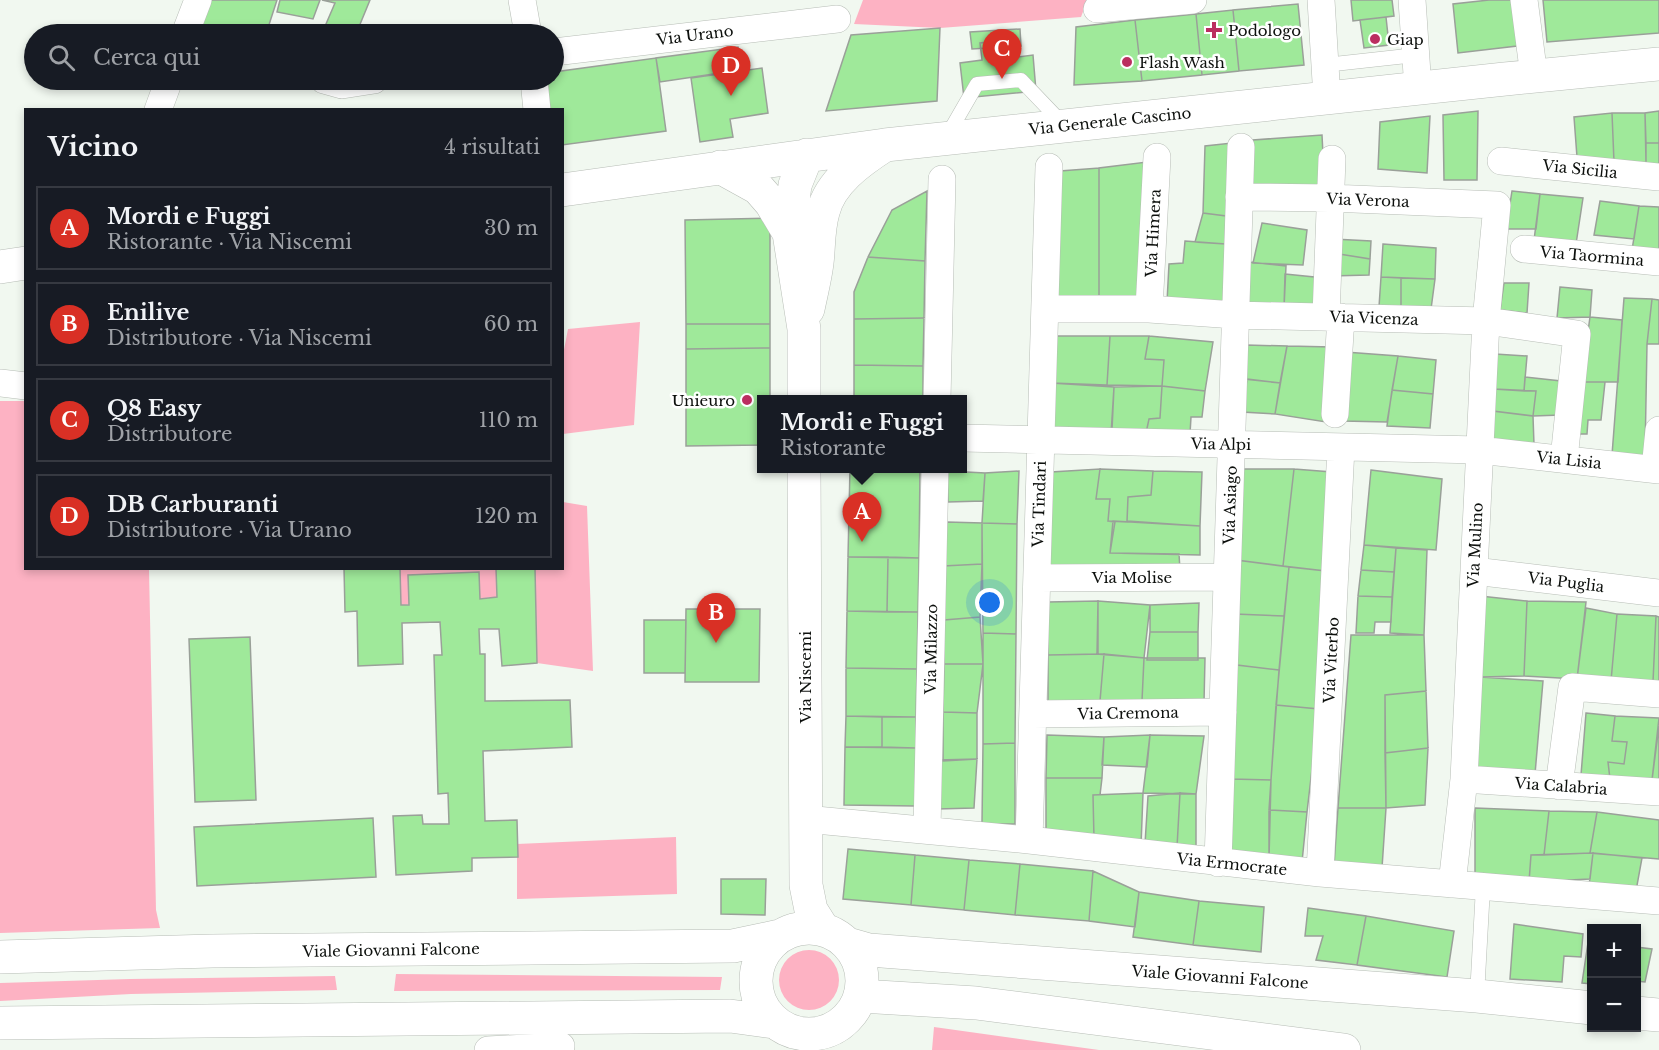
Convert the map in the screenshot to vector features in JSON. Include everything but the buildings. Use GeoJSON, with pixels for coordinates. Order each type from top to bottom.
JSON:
{"type":"FeatureCollection","features":[{"type":"Feature","properties":{"kind":"street"},"geometry":{"type":"LineString","coordinates":[[189,24],[198,0]]}},
{"type":"Feature","properties":{"kind":"street"},"geometry":{"type":"LineString","coordinates":[[522,0],[526,24]]}},
{"type":"Feature","properties":{"kind":"street"},"geometry":{"type":"LineString","coordinates":[[1097,9],[1193,0]]}},
{"type":"Feature","properties":{"kind":"street"},"geometry":{"type":"LineString","coordinates":[[1321,0],[1327,98]]}},
{"type":"Feature","properties":{"kind":"street"},"geometry":{"type":"LineString","coordinates":[[1412,0],[1418,89]]}},
{"type":"Feature","properties":{"kind":"street"},"geometry":{"type":"LineString","coordinates":[[1524,0],[1534,76]]}},
{"type":"Feature","properties":{"kind":"street","name":"Via Urano"},"geometry":{"type":"LineString","coordinates":[[564,51],[837,19]]}},
{"type":"Feature","properties":{"kind":"street","name":"Via Generale Cascino"},"geometry":{"type":"LineString","coordinates":[[564,189],[885,145],[1659,64]]}},
{"type":"Feature","properties":{"kind":"street"},"geometry":{"type":"LineString","coordinates":[[159,108],[165,90]]}},
{"type":"Feature","properties":{"kind":"street"},"geometry":{"type":"LineString","coordinates":[[535,90],[537,108]]}},
{"type":"Feature","properties":{"kind":"street"},"geometry":{"type":"LineString","coordinates":[[823,211],[833,190],[846,175],[860,161],[885,145]]}},
{"type":"Feature","properties":{"kind":"street","name":"Via Asiago"},"geometry":{"type":"LineString","coordinates":[[1218,863],[1241,147]]}},
{"type":"Feature","properties":{"kind":"street"},"geometry":{"type":"LineString","coordinates":[[804,328],[817,265],[823,211],[821,192],[807,155]]}},
{"type":"Feature","properties":{"kind":"street"},"geometry":{"type":"LineString","coordinates":[[804,395],[804,328],[789,233],[795,185],[807,155]]}},
{"type":"Feature","properties":{"kind":"street","name":"Via Himera"},"geometry":{"type":"LineString","coordinates":[[1149,309],[1156,157]]}},
{"type":"Feature","properties":{"kind":"street"},"geometry":{"type":"LineString","coordinates":[[1332,159],[1330,198],[1335,414]]}},
{"type":"Feature","properties":{"kind":"street","name":"Via Sicilia"},"geometry":{"type":"LineString","coordinates":[[1501,161],[1659,177]]}},
{"type":"Feature","properties":{"kind":"street"},"geometry":{"type":"LineString","coordinates":[[720,167],[758,188],[771,203],[789,233]]}},
{"type":"Feature","properties":{"kind":"street","name":"Via Tindari"},"geometry":{"type":"LineString","coordinates":[[1029,840],[1049,167]]}},
{"type":"Feature","properties":{"kind":"street"},"geometry":{"type":"LineString","coordinates":[[937,395],[942,179]]}},
{"type":"Feature","properties":{"kind":"street","name":"Via Verona"},"geometry":{"type":"LineString","coordinates":[[1239,197],[1330,198],[1497,205]]}},
{"type":"Feature","properties":{"kind":"street","name":"Via Mulino"},"geometry":{"type":"LineString","coordinates":[[1452,884],[1464,779],[1486,321],[1497,205]]}},
{"type":"Feature","properties":{"kind":"street","name":"Via Taormina"},"geometry":{"type":"LineString","coordinates":[[1524,249],[1659,262]]}},
{"type":"Feature","properties":{"kind":"street"},"geometry":{"type":"LineString","coordinates":[[0,267],[24,263]]}},
{"type":"Feature","properties":{"kind":"street","name":"Via Vicenza"},"geometry":{"type":"LineString","coordinates":[[1045,309],[1149,309],[1235,315],[1486,321],[1577,334],[1564,459]]}},
{"type":"Feature","properties":{"kind":"street"},"geometry":{"type":"LineString","coordinates":[[0,383],[24,386]]}},
{"type":"Feature","properties":{"kind":"street"},"geometry":{"type":"LineString","coordinates":[[1657,470],[1659,430]]}},
{"type":"Feature","properties":{"kind":"street","name":"Via Alpi"},"geometry":{"type":"LineString","coordinates":[[967,438],[1479,450]]}},
{"type":"Feature","properties":{"kind":"street","name":"Via Viterbo"},"geometry":{"type":"LineString","coordinates":[[1320,873],[1341,447]]}},
{"type":"Feature","properties":{"kind":"street","name":"Via Lisia"},"geometry":{"type":"LineString","coordinates":[[1479,450],[1657,470]]}},
{"type":"Feature","properties":{"kind":"street","name":"Via Niscemi"},"geometry":{"type":"LineString","coordinates":[[804,473],[806,885],[811,935]]}},
{"type":"Feature","properties":{"kind":"street","name":"Via Milazzo"},"geometry":{"type":"LineString","coordinates":[[927,830],[935,473]]}},
{"type":"Feature","properties":{"kind":"street","name":"Via Puglia"},"geometry":{"type":"LineString","coordinates":[[1474,571],[1659,593]]}},
{"type":"Feature","properties":{"kind":"street","name":"Via Molise"},"geometry":{"type":"LineString","coordinates":[[1037,578],[1227,577]]}},
{"type":"Feature","properties":{"kind":"street"},"geometry":{"type":"LineString","coordinates":[[1559,786],[1572,687],[1659,694]]}},
{"type":"Feature","properties":{"kind":"street","name":"Via Cremona"},"geometry":{"type":"LineString","coordinates":[[1033,714],[1223,712]]}},
{"type":"Feature","properties":{"kind":"street","name":"Via Calabria"},"geometry":{"type":"LineString","coordinates":[[1464,779],[1659,792]]}},
{"type":"Feature","properties":{"kind":"street","name":"Via Ermocrate"},"geometry":{"type":"LineString","coordinates":[[806,819],[1029,840],[1320,873],[1659,901]]}},
{"type":"Feature","properties":{"kind":"street"},"geometry":{"type":"LineString","coordinates":[[488,1050],[730,1016],[782,1033],[809,1035],[824,1033],[833,1038],[856,1008],[861,996],[862,968],[857,955],[811,935],[768,947],[759,962],[756,978],[757,994],[763,1010],[782,1033]]}},
{"type":"Feature","properties":{"kind":"street","name":"Viale Giovanni Falcone"},"geometry":{"type":"LineString","coordinates":[[0,957],[212,951],[733,946],[811,935],[870,951],[1477,996],[1587,1007]]}},
{"type":"Feature","properties":{"kind":"street"},"geometry":{"type":"LineString","coordinates":[[861,996],[976,1003],[1344,1050]]}},
{"type":"Feature","properties":{"kind":"street"},"geometry":{"type":"LineString","coordinates":[[1641,1013],[1659,1015]]}},
{"type":"Feature","properties":{"kind":"street"},"geometry":{"type":"LineString","coordinates":[[0,1023],[562,1038]]}},
{"type":"Feature","properties":{"kind":"lane"},"geometry":{"type":"LineString","coordinates":[[1325,65],[1416,55]]}},
{"type":"Feature","properties":{"kind":"lane"},"geometry":{"type":"LineString","coordinates":[[946,139],[977,84],[1021,80],[1066,126]]}},
{"type":"Feature","properties":{"kind":"lane"},"geometry":{"type":"LineString","coordinates":[[1477,996],[1483,887]]}},
{"type":"Feature","properties":{"kind":"shaded area"},"geometry":{"type":"Polygon","coordinates":[[[863,0],[1087,1],[1081,17],[940,28],[854,24],[863,0]]]}},
{"type":"Feature","properties":{"kind":"shaded area"},"geometry":{"type":"Polygon","coordinates":[[[640,322],[634,425],[564,434],[564,350],[568,329],[640,322]]]}},
{"type":"Feature","properties":{"kind":"shaded area"},"geometry":{"type":"Polygon","coordinates":[[[0,401],[24,401],[24,570],[149,570],[156,910],[160,928],[0,933],[0,401]]]}},
{"type":"Feature","properties":{"kind":"shaded area"},"geometry":{"type":"Polygon","coordinates":[[[564,502],[587,506],[593,671],[537,663],[535,570],[564,570],[564,502]]]}},
{"type":"Feature","properties":{"kind":"shaded area"},"geometry":{"type":"Polygon","coordinates":[[[400,570],[496,570],[497,597],[401,605],[400,570]]]}},
{"type":"Feature","properties":{"kind":"shaded area"},"geometry":{"type":"Polygon","coordinates":[[[676,837],[677,894],[517,899],[517,844],[676,837]]]}},
{"type":"Feature","properties":{"kind":"shaded area"},"geometry":{"type":"Polygon","coordinates":[[[809,950],[830,959],[839,980],[830,1001],[809,1010],[788,1001],[779,980],[788,959],[809,950]]]}},
{"type":"Feature","properties":{"kind":"shaded area"},"geometry":{"type":"Polygon","coordinates":[[[396,974],[722,977],[720,990],[394,991],[396,974]]]}},
{"type":"Feature","properties":{"kind":"shaded area"},"geometry":{"type":"Polygon","coordinates":[[[335,976],[337,990],[131,994],[0,1001],[0,983],[335,976]]]}},
{"type":"Feature","properties":{"kind":"shaded area"},"geometry":{"type":"Polygon","coordinates":[[[934,1027],[1099,1050],[932,1050],[934,1027]]]}},
{"type":"Feature","properties":{"kind":"place","name":"Podologo"},"geometry":{"type":"Point","coordinates":[1214,30]}},
{"type":"Feature","properties":{"kind":"place","name":"Giap"},"geometry":{"type":"Point","coordinates":[1375,39]}},
{"type":"Feature","properties":{"kind":"place","name":"Flash Wash"},"geometry":{"type":"Point","coordinates":[1127,62]}},
{"type":"Feature","properties":{"kind":"place","name":"Q8 Easy"},"geometry":{"type":"Point","coordinates":[1002,79]}},
{"type":"Feature","properties":{"kind":"place","name":"DB Carburanti"},"geometry":{"type":"Point","coordinates":[731,96]}},
{"type":"Feature","properties":{"kind":"place","name":"Unieuro"},"geometry":{"type":"Point","coordinates":[747,400]}},
{"type":"Feature","properties":{"kind":"place","name":"Mordi e Fuggi"},"geometry":{"type":"Point","coordinates":[862,542]}},
{"type":"Feature","properties":{"kind":"place","name":"Enilive"},"geometry":{"type":"Point","coordinates":[716,643]}}]}
